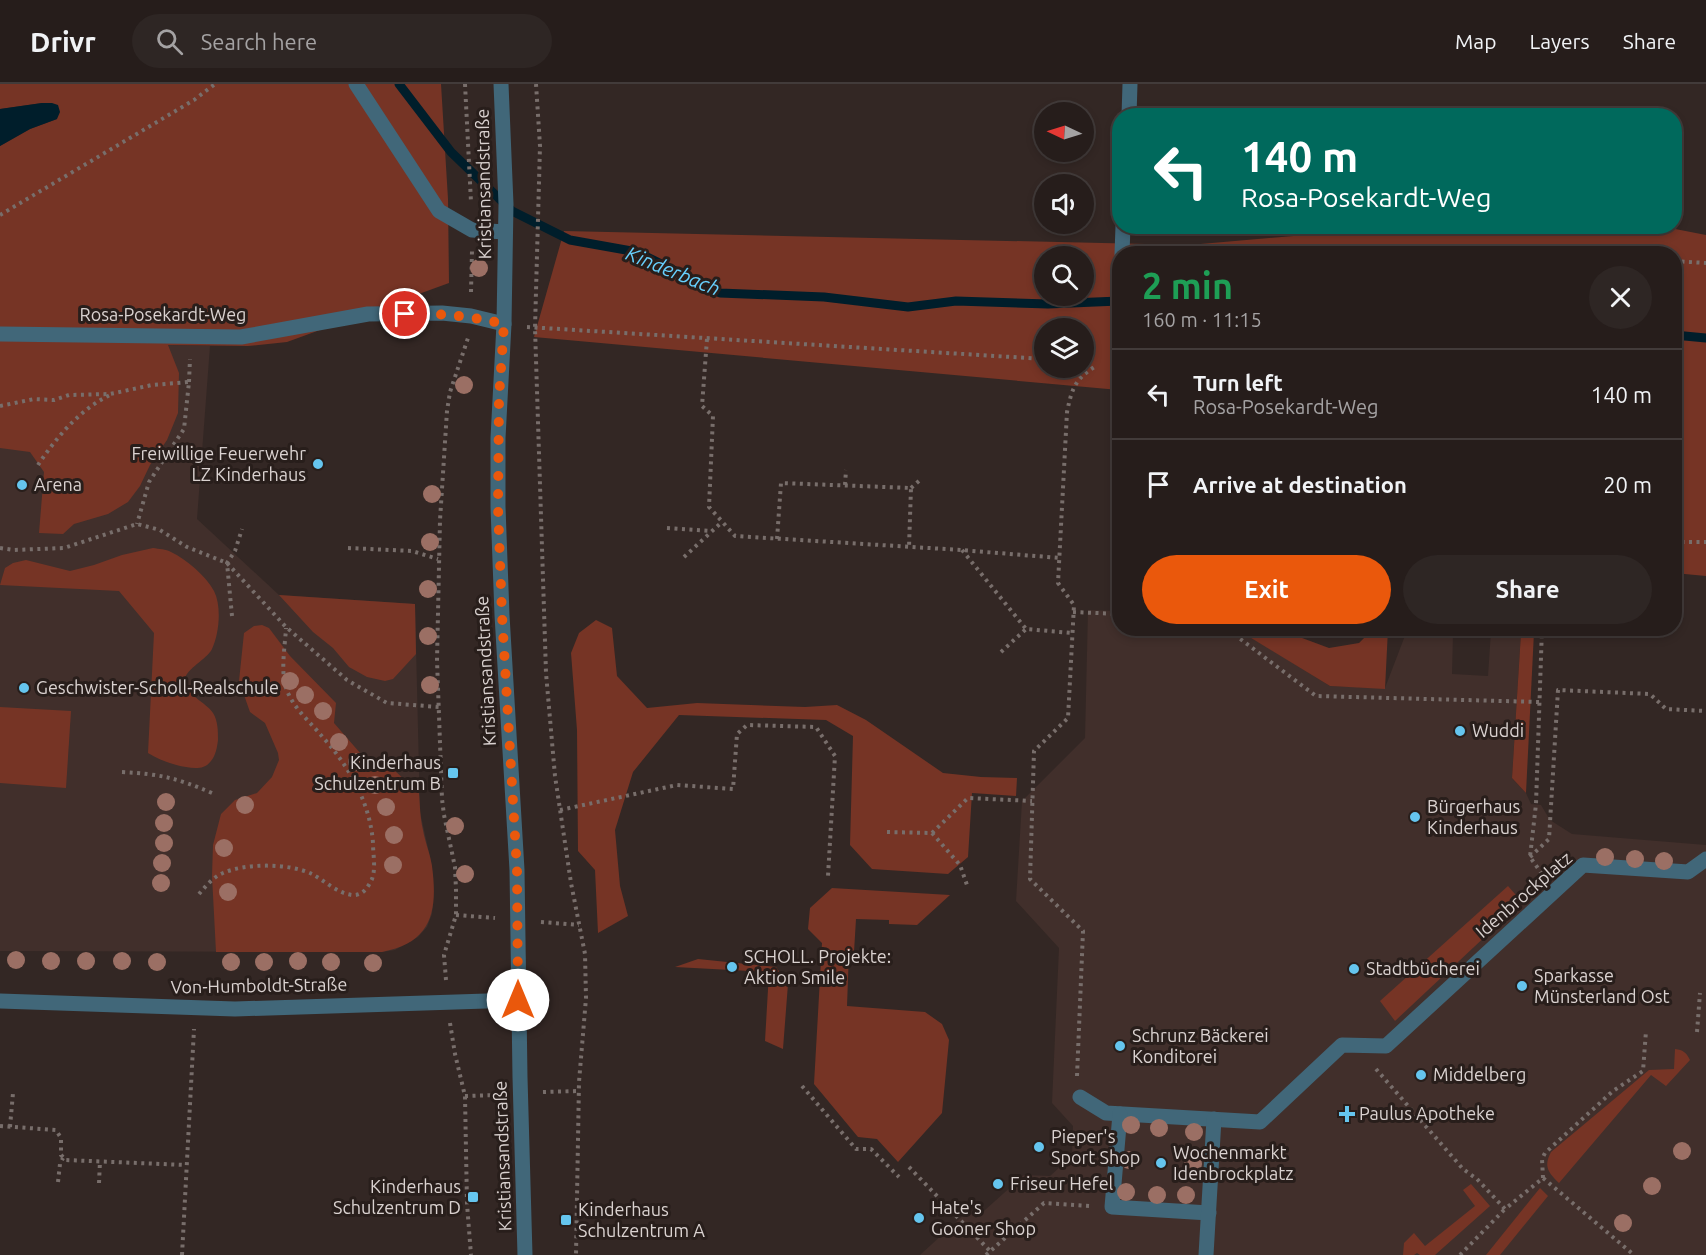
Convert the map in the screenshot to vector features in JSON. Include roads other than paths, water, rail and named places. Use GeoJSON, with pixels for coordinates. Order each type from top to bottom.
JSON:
{"type":"FeatureCollection","features":[{"type":"Feature","properties":{"kind":"street"},"geometry":{"type":"LineString","coordinates":[[356,84],[439,212],[472,230],[501,234]]}},
{"type":"Feature","properties":{"kind":"street","name":"Kristiansandstraße"},"geometry":{"type":"LineString","coordinates":[[501,84],[505,167],[501,234],[504,324],[499,398],[498,507],[517,870],[525,1255]]}},
{"type":"Feature","properties":{"kind":"street"},"geometry":{"type":"LineString","coordinates":[[1129,108],[1130,84]]}},
{"type":"Feature","properties":{"kind":"street","name":"Rosa-Posekardt-Weg"},"geometry":{"type":"LineString","coordinates":[[0,334],[241,337],[368,314],[442,313],[471,316],[504,324]]}},
{"type":"Feature","properties":{"kind":"street","name":"Idenbrockplatz"},"geometry":{"type":"LineString","coordinates":[[1080,1097],[1106,1113],[1260,1122],[1342,1045],[1386,1046],[1583,865],[1688,872],[1706,859]]}},
{"type":"Feature","properties":{"kind":"street","name":"Von-Humboldt-Straße"},"geometry":{"type":"LineString","coordinates":[[0,1001],[235,1009],[518,1000]]}},
{"type":"Feature","properties":{"kind":"street"},"geometry":{"type":"LineString","coordinates":[[1120,1114],[1112,1207],[1209,1213]]}},
{"type":"Feature","properties":{"kind":"street"},"geometry":{"type":"LineString","coordinates":[[1206,1255],[1214,1119]]}},
{"type":"Feature","properties":{"kind":"water"},"geometry":{"type":"Polygon","coordinates":[[[42,103],[58,105],[60,112],[57,119],[30,129],[0,146],[0,109],[42,103]]]}},
{"type":"Feature","properties":{"kind":"waterway","name":"Kinderbach"},"geometry":{"type":"LineString","coordinates":[[399,84],[451,152],[512,211],[570,240],[637,252],[720,293],[824,297],[908,307],[956,301],[1048,304],[1112,301]]}},
{"type":"Feature","properties":{"kind":"waterway","name":"Kinderbach"},"geometry":{"type":"LineString","coordinates":[[1682,336],[1706,338]]}},
{"type":"Feature","properties":{"kind":"place","name":"Freiwillige Feuerwehr LZ Kinderhaus"},"geometry":{"type":"Point","coordinates":[318,464]}},
{"type":"Feature","properties":{"kind":"place","name":"Arena"},"geometry":{"type":"Point","coordinates":[22,485]}},
{"type":"Feature","properties":{"kind":"place","name":"Geschwister-Scholl-Realschule"},"geometry":{"type":"Point","coordinates":[24,688]}},
{"type":"Feature","properties":{"kind":"place","name":"Wuddi"},"geometry":{"type":"Point","coordinates":[1460,731]}},
{"type":"Feature","properties":{"kind":"place","name":"Kinderhaus Schulzentrum B"},"geometry":{"type":"Point","coordinates":[453,773]}},
{"type":"Feature","properties":{"kind":"place","name":"Bürgerhaus Kinderhaus"},"geometry":{"type":"Point","coordinates":[1415,817]}},
{"type":"Feature","properties":{"kind":"place","name":"SCHOLL. Projekte: Aktion Smile"},"geometry":{"type":"Point","coordinates":[732,967]}},
{"type":"Feature","properties":{"kind":"place","name":"Stadtbücherei"},"geometry":{"type":"Point","coordinates":[1354,969]}},
{"type":"Feature","properties":{"kind":"place","name":"Sparkasse Münsterland Ost"},"geometry":{"type":"Point","coordinates":[1522,986]}},
{"type":"Feature","properties":{"kind":"place","name":"Schrunz Bäckerei Konditorei"},"geometry":{"type":"Point","coordinates":[1120,1046]}},
{"type":"Feature","properties":{"kind":"place","name":"Middelberg"},"geometry":{"type":"Point","coordinates":[1421,1075]}},
{"type":"Feature","properties":{"kind":"place","name":"Paulus Apotheke"},"geometry":{"type":"Point","coordinates":[1347,1114]}},
{"type":"Feature","properties":{"kind":"place","name":"Pieper's Sport Shop"},"geometry":{"type":"Point","coordinates":[1039,1147]}},
{"type":"Feature","properties":{"kind":"place","name":"Wochenmarkt Idenbrockplatz"},"geometry":{"type":"Point","coordinates":[1161,1163]}},
{"type":"Feature","properties":{"kind":"place","name":"Friseur Hefel"},"geometry":{"type":"Point","coordinates":[998,1184]}},
{"type":"Feature","properties":{"kind":"place","name":"Kinderhaus Schulzentrum D"},"geometry":{"type":"Point","coordinates":[473,1197]}},
{"type":"Feature","properties":{"kind":"place","name":"Hate's Gooner Shop"},"geometry":{"type":"Point","coordinates":[919,1218]}},
{"type":"Feature","properties":{"kind":"place","name":"Kinderhaus Schulzentrum A"},"geometry":{"type":"Point","coordinates":[566,1220]}}]}
